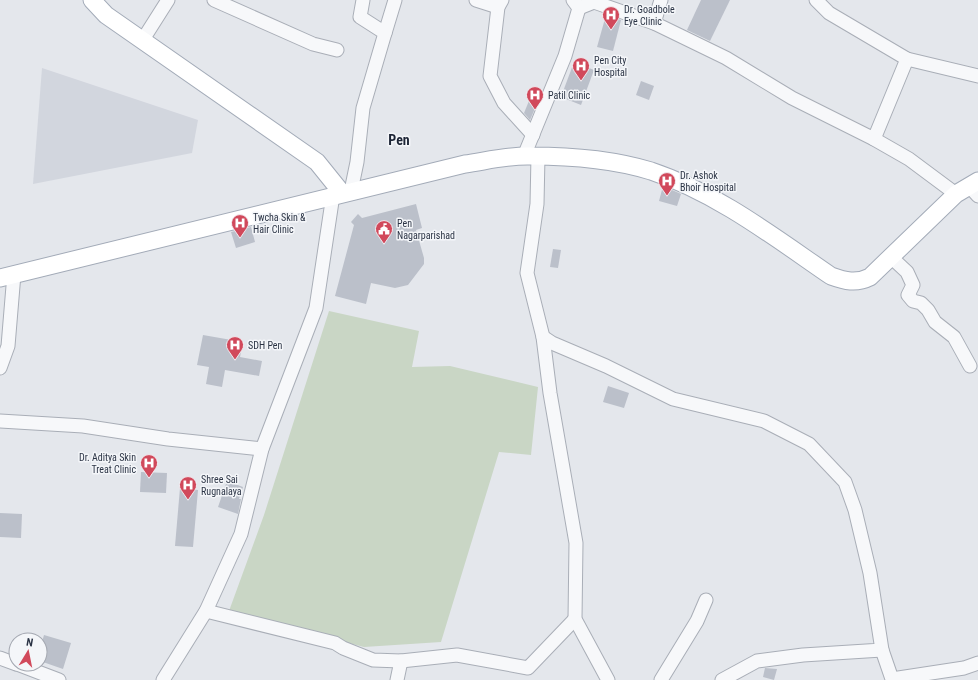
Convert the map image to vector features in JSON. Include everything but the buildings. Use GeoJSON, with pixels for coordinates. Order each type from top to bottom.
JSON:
{"type":"FeatureCollection","features":[{"type":"Feature","properties":{"kind":"main road"},"geometry":{"type":"LineString","coordinates":[[92,0],[106,15],[142,41],[317,162],[342,193]]}},
{"type":"Feature","properties":{"kind":"main road"},"geometry":{"type":"LineString","coordinates":[[7,276],[465,164],[531,156],[601,161],[657,174],[691,188],[734,210],[831,276],[848,282],[862,281],[870,278],[891,257],[970,189]]}},
{"type":"Feature","properties":{"kind":"street"},"geometry":{"type":"LineString","coordinates":[[142,41],[168,0]]}},
{"type":"Feature","properties":{"kind":"street"},"geometry":{"type":"LineString","coordinates":[[214,0],[313,44],[337,50]]}},
{"type":"Feature","properties":{"kind":"street"},"geometry":{"type":"LineString","coordinates":[[363,0],[360,17],[385,33]]}},
{"type":"Feature","properties":{"kind":"street"},"geometry":{"type":"LineString","coordinates":[[163,680],[206,611],[241,534],[262,449],[316,308],[342,193],[357,162],[363,108],[395,0]]}},
{"type":"Feature","properties":{"kind":"street"},"geometry":{"type":"LineString","coordinates":[[476,0],[500,4],[490,76],[504,103],[533,135]]}},
{"type":"Feature","properties":{"kind":"street"},"geometry":{"type":"LineString","coordinates":[[654,23],[661,0]]}},
{"type":"Feature","properties":{"kind":"street"},"geometry":{"type":"LineString","coordinates":[[816,0],[829,13],[907,59],[978,76]]}},
{"type":"Feature","properties":{"kind":"street"},"geometry":{"type":"LineString","coordinates":[[608,680],[575,619],[576,543],[550,393],[543,337],[527,273],[537,204],[531,156],[533,135],[565,56],[576,4],[594,2],[654,23],[726,58],[792,98],[874,138],[909,159],[970,189]]}},
{"type":"Feature","properties":{"kind":"street"},"geometry":{"type":"LineString","coordinates":[[874,138],[907,59]]}},
{"type":"Feature","properties":{"kind":"street"},"geometry":{"type":"LineString","coordinates":[[891,257],[907,272],[913,285],[908,295],[913,301],[921,304],[928,310],[936,322],[954,337],[970,366]]}},
{"type":"Feature","properties":{"kind":"street"},"geometry":{"type":"LineString","coordinates":[[0,368],[8,346],[7,276]]}},
{"type":"Feature","properties":{"kind":"street"},"geometry":{"type":"LineString","coordinates":[[543,337],[552,343],[606,366],[673,399],[764,421],[809,444],[846,482],[855,510],[870,573],[882,650],[892,679],[964,668],[978,662]]}},
{"type":"Feature","properties":{"kind":"street"},"geometry":{"type":"LineString","coordinates":[[0,421],[82,426],[168,439],[262,449]]}},
{"type":"Feature","properties":{"kind":"street"},"geometry":{"type":"LineString","coordinates":[[661,680],[698,621],[706,600]]}},
{"type":"Feature","properties":{"kind":"street"},"geometry":{"type":"LineString","coordinates":[[206,611],[335,642],[343,648],[373,660],[401,661],[457,655],[528,668],[575,619]]}},
{"type":"Feature","properties":{"kind":"street"},"geometry":{"type":"LineString","coordinates":[[722,680],[757,661],[803,655],[882,650]]}},
{"type":"Feature","properties":{"kind":"street"},"geometry":{"type":"LineString","coordinates":[[397,680],[401,661]]}},
{"type":"Feature","properties":{"kind":"street"},"geometry":{"type":"LineString","coordinates":[[38,672],[59,680]]}},
{"type":"Feature","properties":{"kind":"shaded area"},"geometry":{"type":"Polygon","coordinates":[[[42,68],[198,120],[192,153],[33,184],[42,68]]]}},
{"type":"Feature","properties":{"kind":"green space"},"geometry":{"type":"Polygon","coordinates":[[[329,311],[419,331],[412,367],[450,366],[538,387],[531,455],[499,452],[441,642],[364,647],[229,611],[264,515],[329,311]]]}},
{"type":"Feature","properties":{"kind":"place","name":"Dr. Goadbole Eye Clinic"},"geometry":{"type":"Point","coordinates":[611,30]}},
{"type":"Feature","properties":{"kind":"place","name":"Pen City Hospital"},"geometry":{"type":"Point","coordinates":[581,81]}},
{"type":"Feature","properties":{"kind":"place","name":"Patil Clinic"},"geometry":{"type":"Point","coordinates":[535,110]}},
{"type":"Feature","properties":{"kind":"place","name":"Dr. Ashok Bhoir Hospital"},"geometry":{"type":"Point","coordinates":[667,196]}},
{"type":"Feature","properties":{"kind":"place","name":"Twcha Skin & Hair Clinic"},"geometry":{"type":"Point","coordinates":[240,238]}},
{"type":"Feature","properties":{"kind":"place","name":"Pen Nagarparishad"},"geometry":{"type":"Point","coordinates":[384,244]}},
{"type":"Feature","properties":{"kind":"place","name":"SDH Pen"},"geometry":{"type":"Point","coordinates":[235,360]}},
{"type":"Feature","properties":{"kind":"place","name":"Dr. Aditya Skin Treat Clinic"},"geometry":{"type":"Point","coordinates":[149,478]}},
{"type":"Feature","properties":{"kind":"place","name":"Shree Sai Rugnalaya"},"geometry":{"type":"Point","coordinates":[188,500]}},
{"type":"Feature","properties":{"kind":"district","name":"Pen"},"geometry":{"type":"Point","coordinates":[399,140]}}]}
